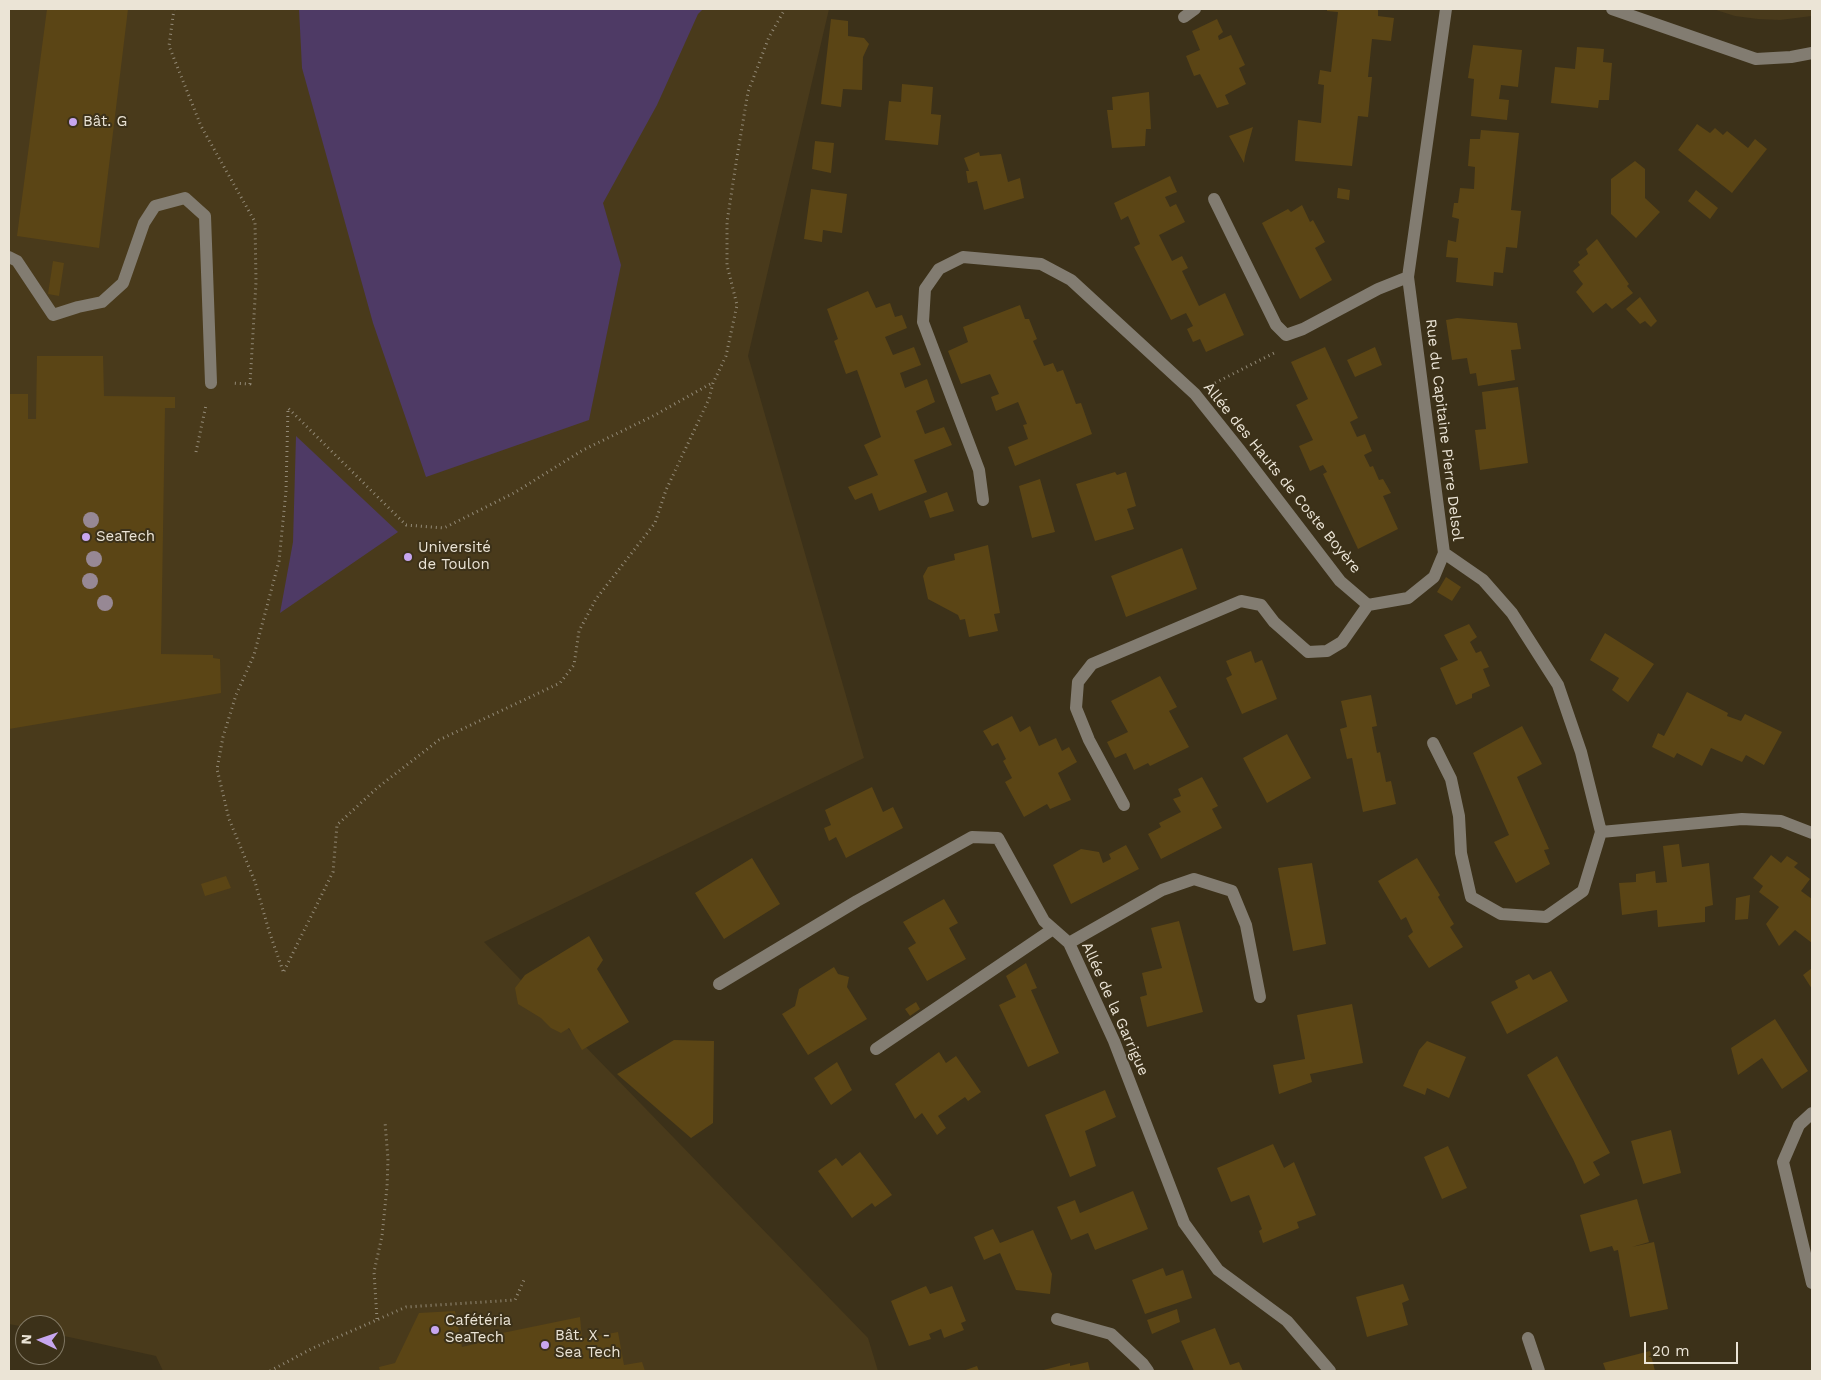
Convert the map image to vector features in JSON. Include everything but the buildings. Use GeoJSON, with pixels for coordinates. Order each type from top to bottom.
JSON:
{"type":"FeatureCollection","features":[{"type":"Feature","properties":{"kind":"street"},"geometry":{"type":"LineString","coordinates":[[1184,17],[1195,9]]}},
{"type":"Feature","properties":{"kind":"street","name":"Rue du Capitaine Pierre Delsol"},"geometry":{"type":"LineString","coordinates":[[1446,9],[1408,277],[1444,553],[1483,580],[1512,613],[1558,685],[1581,752],[1601,832]]}},
{"type":"Feature","properties":{"kind":"street"},"geometry":{"type":"LineString","coordinates":[[1612,9],[1756,59],[1791,57],[1812,53]]}},
{"type":"Feature","properties":{"kind":"street"},"geometry":{"type":"LineString","coordinates":[[13,259],[53,315],[102,302],[123,283],[144,223],[155,206],[185,198],[205,216],[211,383]]}},
{"type":"Feature","properties":{"kind":"street"},"geometry":{"type":"LineString","coordinates":[[1214,198],[1276,325],[1286,334],[1303,329],[1378,289],[1408,277]]}},
{"type":"Feature","properties":{"kind":"street","name":"Allée des Hauts de Coste Boyère"},"geometry":{"type":"LineString","coordinates":[[983,500],[979,470],[923,322],[925,289],[939,269],[963,257],[1041,264],[1071,280],[1195,394],[1240,449],[1340,581],[1368,606]]}},
{"type":"Feature","properties":{"kind":"street"},"geometry":{"type":"LineString","coordinates":[[1124,805],[1089,740],[1076,708],[1078,682],[1092,664],[1241,601],[1261,605],[1274,622],[1308,652],[1327,651],[1342,642],[1368,606],[1408,598],[1434,577],[1444,553]]}},
{"type":"Feature","properties":{"kind":"street"},"geometry":{"type":"LineString","coordinates":[[1433,743],[1452,778],[1459,816],[1460,853],[1471,897],[1502,914],[1546,917],[1583,891],[1601,832],[1742,819],[1781,821],[1812,833]]}},
{"type":"Feature","properties":{"kind":"street","name":"Allée de la Garrigue"},"geometry":{"type":"LineString","coordinates":[[719,984],[857,901],[972,837],[998,838],[1044,921],[1069,944],[1114,1041],[1184,1223],[1218,1270],[1287,1321],[1330,1371]]}},
{"type":"Feature","properties":{"kind":"street"},"geometry":{"type":"LineString","coordinates":[[1069,944],[1162,890],[1194,879],[1232,891],[1246,925],[1260,997]]}},
{"type":"Feature","properties":{"kind":"street"},"geometry":{"type":"LineString","coordinates":[[876,1049],[1053,929]]}},
{"type":"Feature","properties":{"kind":"street"},"geometry":{"type":"LineString","coordinates":[[1812,1113],[1799,1125],[1783,1162],[1812,1283]]}},
{"type":"Feature","properties":{"kind":"street"},"geometry":{"type":"LineString","coordinates":[[1057,1319],[1111,1334],[1148,1371]]}},
{"type":"Feature","properties":{"kind":"street"},"geometry":{"type":"LineString","coordinates":[[1528,1338],[1539,1371]]}},
{"type":"Feature","properties":{"kind":"path"},"geometry":{"type":"LineString","coordinates":[[713,383],[655,415],[583,450],[514,493],[444,528],[406,525],[288,408],[286,491],[279,561],[254,655],[236,695],[223,737],[217,769],[229,819],[255,882],[269,931],[284,972],[333,872],[337,825],[377,788],[439,740],[560,683],[574,665],[580,631],[596,599],[655,523],[666,490],[709,399],[713,383],[726,356],[737,305],[727,264],[727,222],[748,92],[769,37],[785,9]]}},
{"type":"Feature","properties":{"kind":"path"},"geometry":{"type":"LineString","coordinates":[[1195,394],[1282,348],[1286,334]]}},
{"type":"Feature","properties":{"kind":"path"},"geometry":{"type":"LineString","coordinates":[[377,1319],[374,1272],[382,1236],[387,1187],[388,1159],[385,1122]]}},
{"type":"Feature","properties":{"kind":"path"},"geometry":{"type":"LineString","coordinates":[[270,1371],[313,1348],[406,1306],[515,1300],[524,1280]]}},
{"type":"Feature","properties":{"kind":"shaded area","name":"Université de Toulon"},"geometry":{"type":"Polygon","coordinates":[[[9,9],[829,9],[748,356],[864,758],[484,942],[868,1338],[878,1371],[163,1371],[156,1356],[65,1336],[65,1315],[15,1315],[15,1325],[9,1324],[9,9]]]}},
{"type":"Feature","properties":{"kind":"shaded area"},"geometry":{"type":"Polygon","coordinates":[[[299,9],[703,9],[698,14],[657,105],[603,203],[621,265],[589,420],[426,477],[373,323],[302,68],[299,9]]]}},
{"type":"Feature","properties":{"kind":"shaded area"},"geometry":{"type":"Polygon","coordinates":[[[1713,9],[1812,9],[1812,16],[1780,20],[1758,19],[1735,16],[1713,9]]]}},
{"type":"Feature","properties":{"kind":"shaded area"},"geometry":{"type":"Polygon","coordinates":[[[296,436],[398,532],[280,613],[293,542],[296,436]]]}},
{"type":"Feature","properties":{"kind":"place","name":"Bât. G"},"geometry":{"type":"Point","coordinates":[73,122]}},
{"type":"Feature","properties":{"kind":"place","name":"SeaTech"},"geometry":{"type":"Point","coordinates":[86,537]}},
{"type":"Feature","properties":{"kind":"place","name":"Université de Toulon"},"geometry":{"type":"Point","coordinates":[408,557]}},
{"type":"Feature","properties":{"kind":"place","name":"Cafétéria SeaTech"},"geometry":{"type":"Point","coordinates":[435,1330]}},
{"type":"Feature","properties":{"kind":"place","name":"Bât. X - Sea Tech"},"geometry":{"type":"Point","coordinates":[545,1345]}}]}
